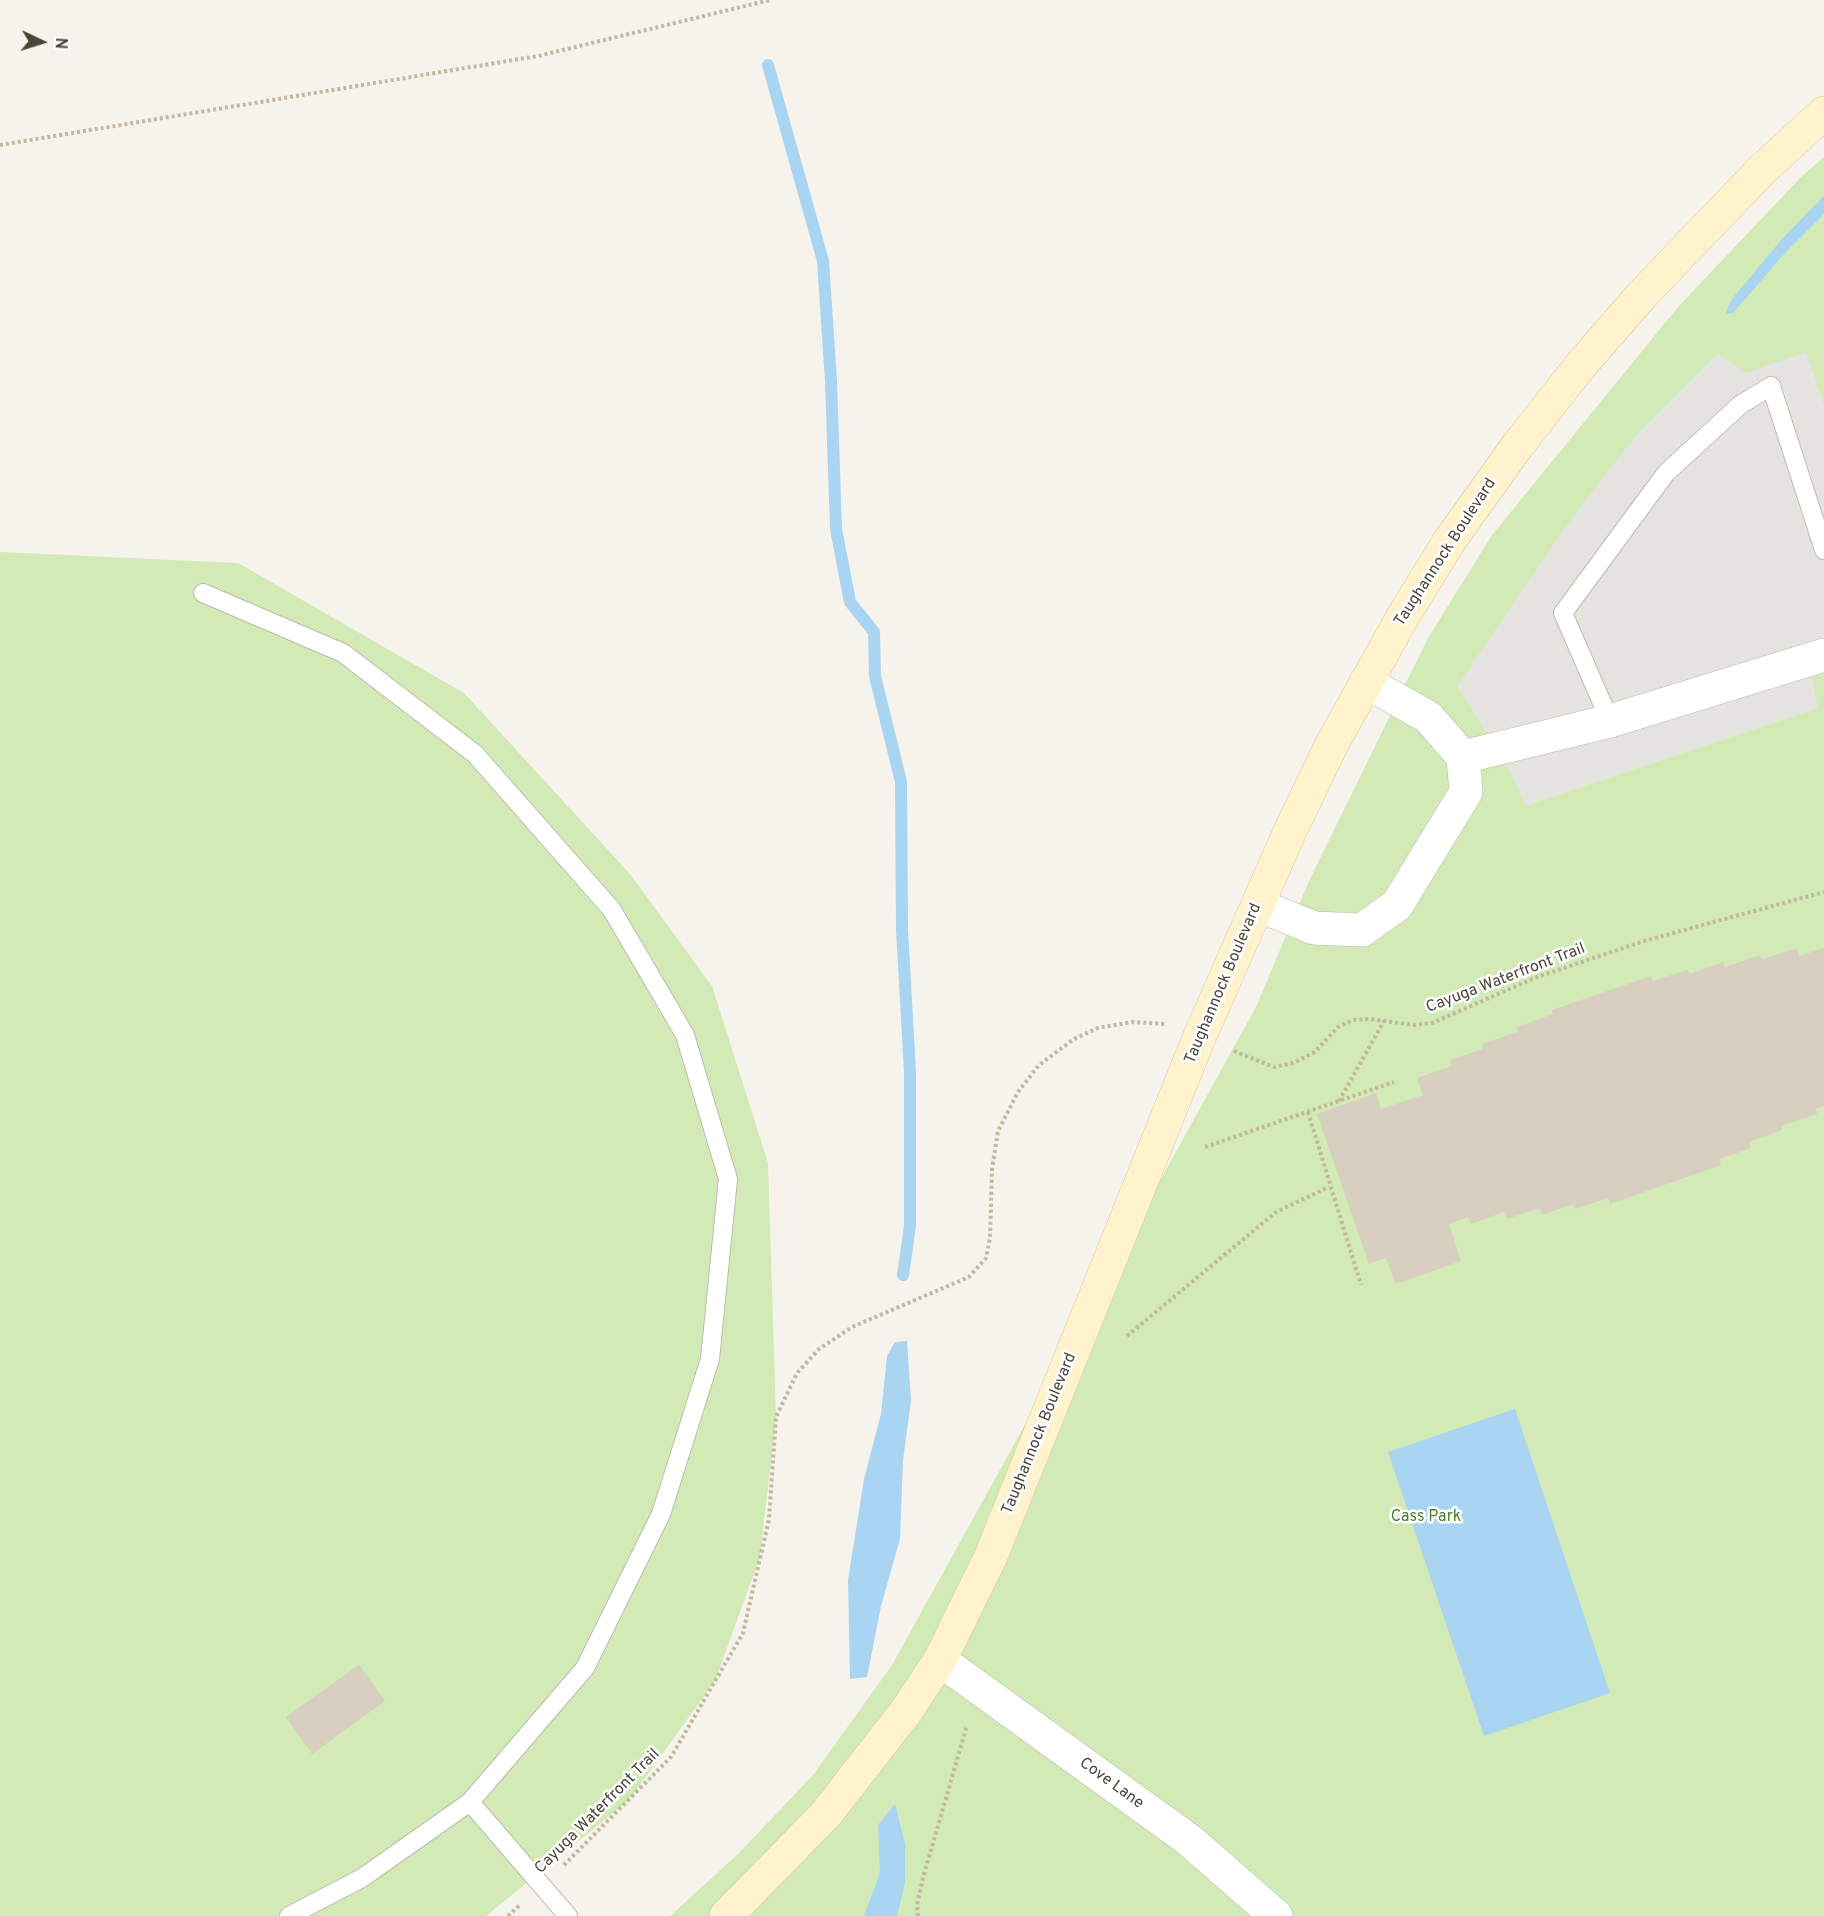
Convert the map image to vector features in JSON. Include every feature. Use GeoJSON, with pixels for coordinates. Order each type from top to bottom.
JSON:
{"type":"FeatureCollection","features":[{"type":"Feature","properties":{"kind":"main road","name":"Taughannock Boulevard"},"geometry":{"type":"LineString","coordinates":[[726,1916],[826,1814],[907,1710],[940,1660],[990,1556],[1199,1038],[1257,905],[1317,776],[1366,682],[1450,540],[1518,445],[1581,365],[1642,295],[1762,170],[1824,113]]}},
{"type":"Feature","properties":{"kind":"street"},"geometry":{"type":"LineString","coordinates":[[1464,757],[1610,721],[1824,655]]}},
{"type":"Feature","properties":{"kind":"street"},"geometry":{"type":"LineString","coordinates":[[1257,905],[1314,928],[1362,930],[1397,905],[1466,792],[1464,757],[1428,717],[1366,682]]}},
{"type":"Feature","properties":{"kind":"street","name":"Cove Lane"},"geometry":{"type":"LineString","coordinates":[[940,1660],[1189,1840],[1276,1916]]}},
{"type":"Feature","properties":{"kind":"lane"},"geometry":{"type":"LineString","coordinates":[[1610,721],[1563,613],[1666,473],[1740,405],[1771,387],[1824,550]]}},
{"type":"Feature","properties":{"kind":"lane"},"geometry":{"type":"LineString","coordinates":[[203,593],[343,653],[475,754],[612,909],[685,1035],[728,1179],[710,1359],[661,1514],[585,1668],[470,1802],[362,1878],[289,1916]]}},
{"type":"Feature","properties":{"kind":"lane"},"geometry":{"type":"LineString","coordinates":[[470,1802],[568,1916]]}},
{"type":"Feature","properties":{"kind":"path"},"geometry":{"type":"LineString","coordinates":[[0,146],[538,57],[770,0]]}},
{"type":"Feature","properties":{"kind":"path","name":"Cayuga Waterfront Trail"},"geometry":{"type":"LineString","coordinates":[[1242,1054],[1274,1067],[1293,1063],[1315,1052],[1338,1027],[1353,1020],[1414,1025],[1432,1023],[1537,977],[1634,945],[1824,892]]}},
{"type":"Feature","properties":{"kind":"path"},"geometry":{"type":"LineString","coordinates":[[1339,1101],[1384,1021]]}},
{"type":"Feature","properties":{"kind":"path","name":"Cayuga Waterfront Trail"},"geometry":{"type":"LineString","coordinates":[[508,1916],[576,1855],[671,1757],[742,1633],[769,1519],[776,1417],[797,1373],[819,1349],[852,1327],[969,1277],[986,1258],[990,1239],[992,1169],[998,1131],[1018,1092],[1039,1065],[1074,1039],[1098,1028],[1132,1022],[1168,1024]]}},
{"type":"Feature","properties":{"kind":"path"},"geometry":{"type":"LineString","coordinates":[[1205,1147],[1394,1082]]}},
{"type":"Feature","properties":{"kind":"path"},"geometry":{"type":"LineString","coordinates":[[1308,1112],[1361,1286]]}},
{"type":"Feature","properties":{"kind":"path"},"geometry":{"type":"LineString","coordinates":[[1127,1336],[1276,1212],[1329,1187]]}},
{"type":"Feature","properties":{"kind":"path"},"geometry":{"type":"LineString","coordinates":[[918,1916],[917,1905],[923,1878],[967,1724]]}},
{"type":"Feature","properties":{"kind":"green space","name":"Cass Park"},"geometry":{"type":"Polygon","coordinates":[[[1824,157],[1824,1916],[670,1916],[738,1854],[813,1775],[892,1665],[1256,1007],[1309,881],[1428,638],[1492,535],[1678,307],[1802,176],[1824,157]]]}},
{"type":"Feature","properties":{"kind":"green space"},"geometry":{"type":"Polygon","coordinates":[[[0,552],[238,563],[464,693],[630,874],[712,986],[768,1163],[776,1417],[760,1557],[715,1681],[629,1800],[486,1916],[0,1916],[0,552]]]}},
{"type":"Feature","properties":{"kind":"shaded area"},"geometry":{"type":"Polygon","coordinates":[[[1806,352],[1824,405],[1824,671],[1812,678],[1818,708],[1525,806],[1515,780],[1457,686],[1566,526],[1636,435],[1718,353],[1746,373],[1806,352]]]}},
{"type":"Feature","properties":{"kind":"water"},"geometry":{"type":"Polygon","coordinates":[[[1824,196],[1824,214],[1785,253],[1733,313],[1725,314],[1732,299],[1783,238],[1824,196]]]}},
{"type":"Feature","properties":{"kind":"water"},"geometry":{"type":"Polygon","coordinates":[[[907,1341],[911,1400],[903,1460],[900,1539],[881,1606],[867,1677],[850,1679],[848,1580],[864,1479],[881,1414],[887,1356],[895,1342],[907,1341]]]}},
{"type":"Feature","properties":{"kind":"water"},"geometry":{"type":"Polygon","coordinates":[[[1515,1409],[1610,1693],[1484,1736],[1388,1452],[1515,1409]]]}},
{"type":"Feature","properties":{"kind":"water"},"geometry":{"type":"Polygon","coordinates":[[[895,1804],[905,1844],[905,1883],[897,1916],[864,1916],[880,1873],[878,1825],[895,1804]]]}},
{"type":"Feature","properties":{"kind":"building"},"geometry":{"type":"Polygon","coordinates":[[[1797,948],[1799,956],[1824,948],[1824,1106],[1816,1109],[1817,1114],[1781,1126],[1782,1130],[1749,1142],[1751,1148],[1719,1159],[1721,1165],[1610,1204],[1608,1198],[1575,1209],[1573,1204],[1542,1215],[1539,1208],[1507,1219],[1504,1212],[1471,1224],[1468,1217],[1449,1224],[1461,1261],[1396,1284],[1386,1258],[1369,1264],[1317,1114],[1376,1093],[1381,1109],[1423,1095],[1417,1078],[1452,1066],[1450,1060],[1483,1049],[1482,1044],[1517,1032],[1517,1027],[1553,1014],[1552,1010],[1651,976],[1653,981],[1687,970],[1690,974],[1723,962],[1725,967],[1760,955],[1762,959],[1797,948]]]}},
{"type":"Feature","properties":{"kind":"building"},"geometry":{"type":"Polygon","coordinates":[[[359,1665],[385,1701],[312,1754],[286,1717],[359,1665]]]}},
{"type":"Feature","properties":{"kind":"waterway"},"geometry":{"type":"LineString","coordinates":[[768,65],[823,261],[831,381],[836,529],[850,602],[874,632],[875,676],[901,782],[902,930],[910,1072],[910,1226],[903,1275]]}}]}
